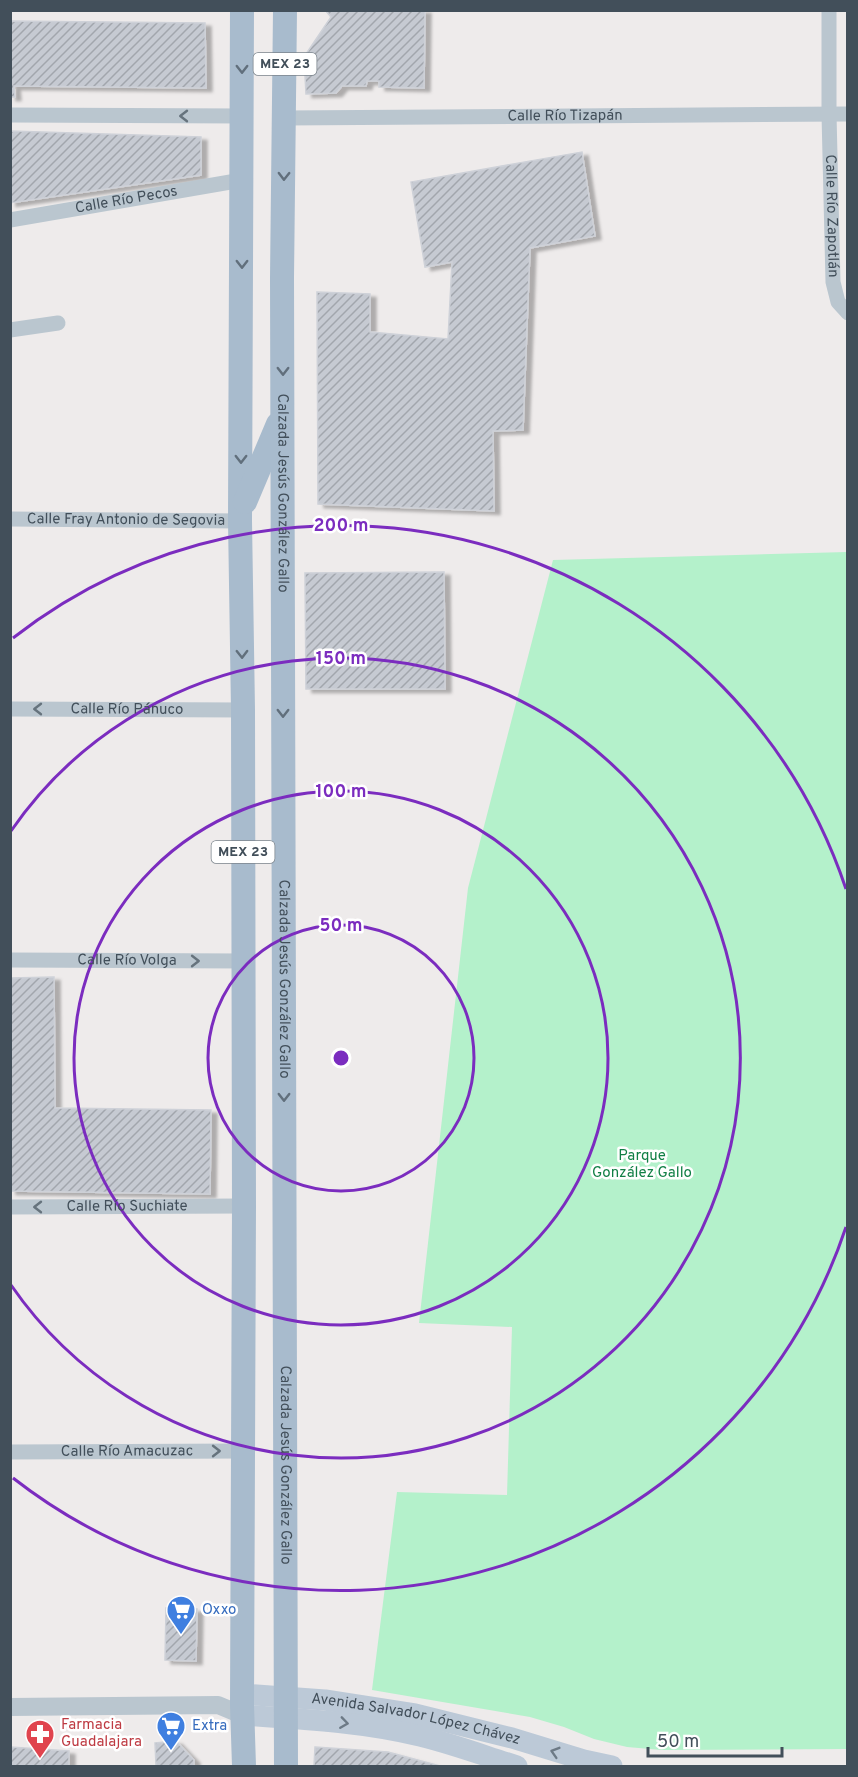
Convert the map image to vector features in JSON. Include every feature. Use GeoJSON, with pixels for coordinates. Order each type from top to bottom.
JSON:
{"type":"FeatureCollection","features":[{"type":"Feature","properties":{"kind":"main road","name":"MEX 23"},"geometry":{"type":"LineString","coordinates":[[242,10],[241,517],[244,1206],[242,1705],[244,1767]]}},
{"type":"Feature","properties":{"kind":"main road","name":"Calzada Jesús González Gallo"},"geometry":{"type":"LineString","coordinates":[[285,10],[283,413],[286,1767]]}},
{"type":"Feature","properties":{"kind":"main road"},"geometry":{"type":"LineString","coordinates":[[241,517],[283,413]]}},
{"type":"Feature","properties":{"kind":"main road","name":"Avenida Salvador López Chávez"},"geometry":{"type":"LineString","coordinates":[[242,1705],[286,1707],[325,1700],[415,1714],[467,1726],[612,1767]]}},
{"type":"Feature","properties":{"kind":"main road","name":"Avenida Salvador López Chávez"},"geometry":{"type":"LineString","coordinates":[[286,1707],[321,1720],[388,1729],[430,1739],[517,1767]]}},
{"type":"Feature","properties":{"kind":"street","name":"Calle Río Zapotlán"},"geometry":{"type":"LineString","coordinates":[[829,10],[829,114],[834,292],[837,302],[848,313]]}},
{"type":"Feature","properties":{"kind":"street","name":"Calle Río Tizapán"},"geometry":{"type":"LineString","coordinates":[[285,118],[848,114]]}},
{"type":"Feature","properties":{"kind":"street"},"geometry":{"type":"LineString","coordinates":[[10,115],[242,116]]}},
{"type":"Feature","properties":{"kind":"street","name":"Calle Río Pecos"},"geometry":{"type":"LineString","coordinates":[[10,220],[242,180]]}},
{"type":"Feature","properties":{"kind":"street"},"geometry":{"type":"LineString","coordinates":[[10,330],[58,323]]}},
{"type":"Feature","properties":{"kind":"street","name":"Calle Fray Antonio de Segovia"},"geometry":{"type":"LineString","coordinates":[[10,519],[241,517]]}},
{"type":"Feature","properties":{"kind":"street","name":"Calle Río Pánuco"},"geometry":{"type":"LineString","coordinates":[[10,710],[243,710]]}},
{"type":"Feature","properties":{"kind":"street","name":"Calle Río Volga"},"geometry":{"type":"LineString","coordinates":[[10,960],[243,962]]}},
{"type":"Feature","properties":{"kind":"street","name":"Calle Río Suchiate"},"geometry":{"type":"LineString","coordinates":[[10,1208],[244,1206]]}},
{"type":"Feature","properties":{"kind":"street","name":"Calle Río Amacuzac"},"geometry":{"type":"LineString","coordinates":[[10,1452],[243,1451]]}},
{"type":"Feature","properties":{"kind":"street","name":"Avenida Salvador López Chávez"},"geometry":{"type":"LineString","coordinates":[[10,1707],[242,1705]]}},
{"type":"Feature","properties":{"kind":"green space","name":"Parque González Gallo"},"geometry":{"type":"Polygon","coordinates":[[[847,552],[847,1749],[662,1750],[627,1747],[594,1739],[530,1717],[372,1690],[397,1492],[507,1495],[512,1327],[419,1323],[468,888],[553,560],[847,552]]]}},
{"type":"Feature","properties":{"kind":"building"},"geometry":{"type":"Polygon","coordinates":[[[325,10],[425,10],[424,88],[379,87],[379,81],[367,81],[366,86],[342,86],[336,93],[306,94],[304,57],[331,17],[325,10]]]}},
{"type":"Feature","properties":{"kind":"building"},"geometry":{"type":"Polygon","coordinates":[[[10,21],[205,23],[206,88],[14,86],[15,97],[10,97],[10,21]]]}},
{"type":"Feature","properties":{"kind":"building"},"geometry":{"type":"Polygon","coordinates":[[[10,131],[201,137],[201,175],[10,203],[10,131]]]}},
{"type":"Feature","properties":{"kind":"building"},"geometry":{"type":"Polygon","coordinates":[[[582,152],[595,236],[530,248],[523,430],[493,431],[494,511],[318,504],[317,292],[370,294],[370,332],[448,339],[452,262],[425,267],[411,182],[582,152]]]}},
{"type":"Feature","properties":{"kind":"building"},"geometry":{"type":"Polygon","coordinates":[[[444,572],[445,689],[306,689],[305,573],[444,572]]]}},
{"type":"Feature","properties":{"kind":"building"},"geometry":{"type":"Polygon","coordinates":[[[54,977],[55,1108],[211,1110],[210,1194],[10,1191],[10,978],[54,977]]]}},
{"type":"Feature","properties":{"kind":"building","name":"Oxxo"},"geometry":{"type":"Polygon","coordinates":[[[166,1608],[197,1609],[196,1661],[165,1660],[166,1608]]]}},
{"type":"Feature","properties":{"kind":"building","name":"Extra"},"geometry":{"type":"Polygon","coordinates":[[[176,1741],[194,1760],[194,1766],[156,1766],[155,1743],[176,1741]]]}},
{"type":"Feature","properties":{"kind":"building","name":"Farmacia Guadalajara"},"geometry":{"type":"Polygon","coordinates":[[[10,1747],[69,1751],[69,1766],[10,1766],[10,1747]]]}},
{"type":"Feature","properties":{"kind":"building"},"geometry":{"type":"Polygon","coordinates":[[[315,1747],[388,1752],[440,1766],[314,1766],[315,1747]]]}},
{"type":"Feature","properties":{"kind":"place","name":"Oxxo"},"geometry":{"type":"Point","coordinates":[181,1636]}},
{"type":"Feature","properties":{"kind":"place","name":"Extra"},"geometry":{"type":"Point","coordinates":[171,1752]}},
{"type":"Feature","properties":{"kind":"place","name":"Farmacia Guadalajara"},"geometry":{"type":"Point","coordinates":[40,1760]}}]}
